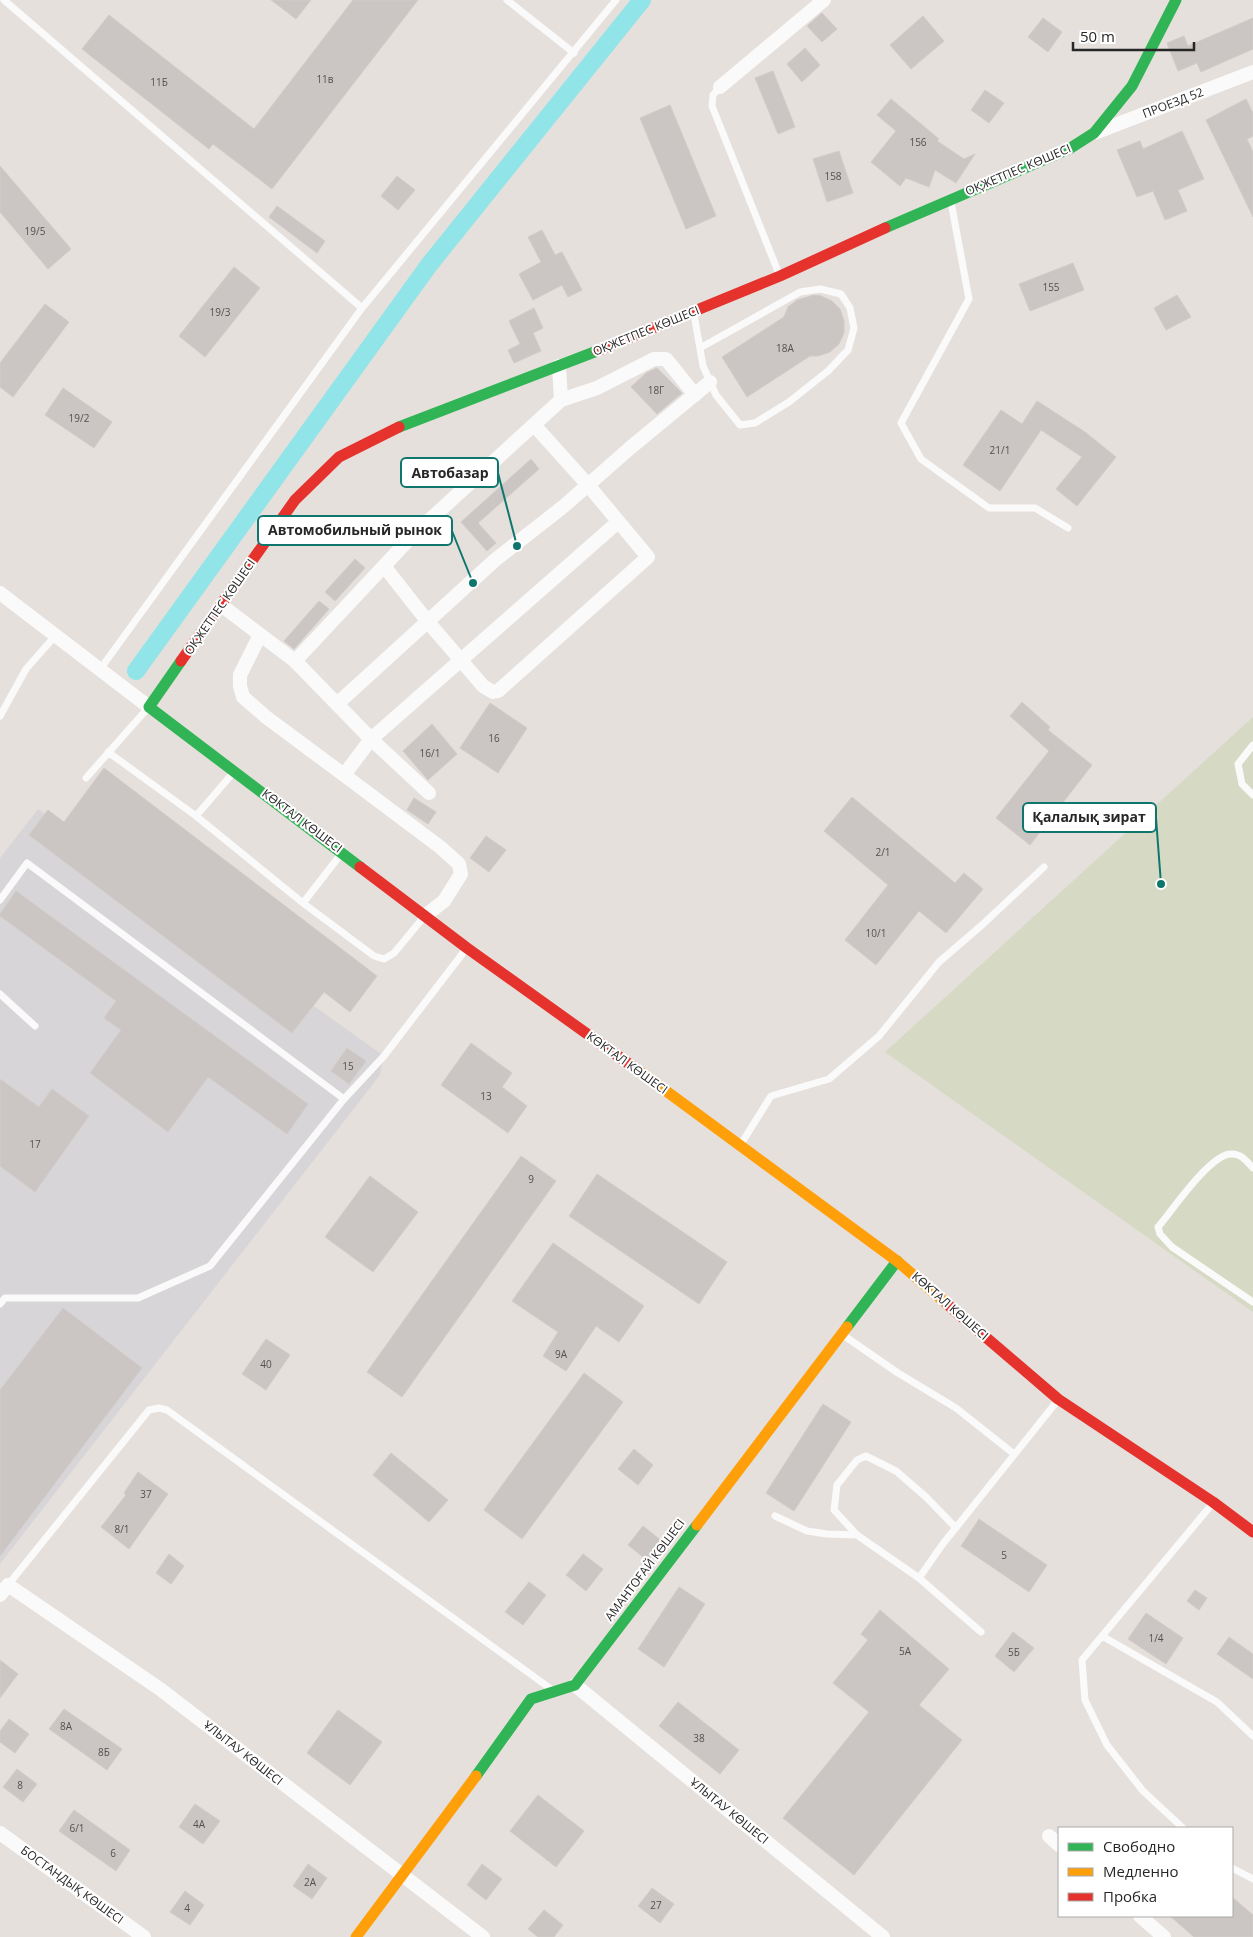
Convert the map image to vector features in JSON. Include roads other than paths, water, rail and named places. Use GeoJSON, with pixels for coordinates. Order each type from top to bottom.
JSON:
{"type":"FeatureCollection","features":[{"type":"Feature","properties":{"kind":"street"},"geometry":{"type":"LineString","coordinates":[[720,87],[824,0]]}},
{"type":"Feature","properties":{"kind":"street","name":"ОҚЖЕТПЕС КӨШЕСІ"},"geometry":{"type":"LineString","coordinates":[[149,707],[295,500],[339,457],[392,430],[559,366],[780,276],[950,199],[1069,149],[1094,133],[1132,86],[1176,0]]}},
{"type":"Feature","properties":{"kind":"street","name":"ПРОЕЗД 52"},"geometry":{"type":"LineString","coordinates":[[1094,133],[1253,72]]}},
{"type":"Feature","properties":{"kind":"street"},"geometry":{"type":"LineString","coordinates":[[295,661],[413,536],[561,400],[597,388],[654,359],[666,359],[695,395]]}},
{"type":"Feature","properties":{"kind":"street"},"geometry":{"type":"LineString","coordinates":[[559,366],[561,400]]}},
{"type":"Feature","properties":{"kind":"street"},"geometry":{"type":"LineString","coordinates":[[337,704],[495,560],[564,506],[710,382]]}},
{"type":"Feature","properties":{"kind":"street"},"geometry":{"type":"LineString","coordinates":[[384,566],[428,622],[483,686],[493,692],[498,691],[648,557],[588,485],[534,425]]}},
{"type":"Feature","properties":{"kind":"street"},"geometry":{"type":"LineString","coordinates":[[344,775],[372,739],[618,522]]}},
{"type":"Feature","properties":{"kind":"street","name":"КӨКТАЛ КӨШЕСІ"},"geometry":{"type":"LineString","coordinates":[[0,593],[467,948],[740,1144],[897,1261],[1058,1399],[1213,1502],[1253,1532]]}},
{"type":"Feature","properties":{"kind":"street"},"geometry":{"type":"LineString","coordinates":[[221,605],[295,661],[372,739],[429,793]]}},
{"type":"Feature","properties":{"kind":"street"},"geometry":{"type":"LineString","coordinates":[[260,635],[240,675],[243,697],[266,717],[440,847],[458,864],[461,874],[444,901],[426,915]]}},
{"type":"Feature","properties":{"kind":"street","name":"АМАНТОҒАЙ КӨШЕСІ"},"geometry":{"type":"LineString","coordinates":[[575,1685],[843,1335],[897,1261]]}},
{"type":"Feature","properties":{"kind":"street","name":"ҰЛЫТАУ КӨШЕСІ"},"geometry":{"type":"LineString","coordinates":[[4,1590],[160,1689],[482,1937]]}},
{"type":"Feature","properties":{"kind":"street"},"geometry":{"type":"LineString","coordinates":[[356,1937],[531,1699],[555,1693],[575,1685]]}},
{"type":"Feature","properties":{"kind":"street","name":"ҰЛЫТАУ КӨШЕСІ"},"geometry":{"type":"LineString","coordinates":[[575,1685],[883,1937]]}},
{"type":"Feature","properties":{"kind":"street","name":"БОСТАНДЫҚ КӨШЕСІ"},"geometry":{"type":"LineString","coordinates":[[0,1833],[144,1937]]}},
{"type":"Feature","properties":{"kind":"street"},"geometry":{"type":"LineString","coordinates":[[1141,1917],[1164,1937]]}},
{"type":"Feature","properties":{"kind":"lane"},"geometry":{"type":"LineString","coordinates":[[4,0],[362,308]]}},
{"type":"Feature","properties":{"kind":"lane"},"geometry":{"type":"LineString","coordinates":[[507,0],[574,53]]}},
{"type":"Feature","properties":{"kind":"lane"},"geometry":{"type":"LineString","coordinates":[[101,668],[362,308],[616,0]]}},
{"type":"Feature","properties":{"kind":"lane"},"geometry":{"type":"LineString","coordinates":[[720,87],[713,95],[712,106],[780,276]]}},
{"type":"Feature","properties":{"kind":"lane"},"geometry":{"type":"LineString","coordinates":[[950,199],[969,299],[901,423],[921,460],[989,508],[1035,508],[1068,528]]}},
{"type":"Feature","properties":{"kind":"lane"},"geometry":{"type":"LineString","coordinates":[[693,312],[703,366],[716,395],[740,425],[755,423],[789,402],[828,371],[848,350],[854,328],[850,308],[841,294],[820,289],[800,292],[700,348]]}},
{"type":"Feature","properties":{"kind":"lane"},"geometry":{"type":"LineString","coordinates":[[0,716],[26,669],[56,636]]}},
{"type":"Feature","properties":{"kind":"lane"},"geometry":{"type":"LineString","coordinates":[[86,778],[149,707]]}},
{"type":"Feature","properties":{"kind":"lane"},"geometry":{"type":"LineString","coordinates":[[1253,745],[1238,764],[1242,784],[1253,796]]}},
{"type":"Feature","properties":{"kind":"lane"},"geometry":{"type":"LineString","coordinates":[[108,752],[196,816],[303,903],[374,956],[384,959],[394,953],[426,915]]}},
{"type":"Feature","properties":{"kind":"lane"},"geometry":{"type":"LineString","coordinates":[[196,816],[235,771]]}},
{"type":"Feature","properties":{"kind":"lane"},"geometry":{"type":"LineString","coordinates":[[303,903],[342,852]]}},
{"type":"Feature","properties":{"kind":"lane"},"geometry":{"type":"LineString","coordinates":[[0,900],[26,863],[344,1100]]}},
{"type":"Feature","properties":{"kind":"lane"},"geometry":{"type":"LineString","coordinates":[[740,1144],[770,1096],[829,1079],[879,1036],[939,962],[1044,867]]}},
{"type":"Feature","properties":{"kind":"lane"},"geometry":{"type":"LineString","coordinates":[[0,1304],[5,1298],[138,1298],[210,1266],[344,1100],[384,1056],[467,948]]}},
{"type":"Feature","properties":{"kind":"lane"},"geometry":{"type":"LineString","coordinates":[[0,994],[35,1026]]}},
{"type":"Feature","properties":{"kind":"lane"},"geometry":{"type":"LineString","coordinates":[[1253,1168],[1239,1155],[1230,1153],[1221,1156],[1201,1174],[1158,1227],[1160,1234],[1172,1247],[1253,1302]]}},
{"type":"Feature","properties":{"kind":"lane"},"geometry":{"type":"LineString","coordinates":[[843,1335],[898,1373],[956,1408],[1014,1454]]}},
{"type":"Feature","properties":{"kind":"lane"},"geometry":{"type":"LineString","coordinates":[[918,1578],[1058,1399]]}},
{"type":"Feature","properties":{"kind":"lane"},"geometry":{"type":"LineString","coordinates":[[4,1590],[149,1410],[159,1408],[167,1410],[555,1693]]}},
{"type":"Feature","properties":{"kind":"lane"},"geometry":{"type":"LineString","coordinates":[[956,1528],[926,1497],[896,1471],[866,1456],[856,1460],[836,1485],[834,1510],[857,1535],[918,1578],[981,1632]]}},
{"type":"Feature","properties":{"kind":"lane"},"geometry":{"type":"LineString","coordinates":[[1182,1827],[1143,1791],[1107,1745],[1085,1700],[1082,1660],[1213,1502]]}},
{"type":"Feature","properties":{"kind":"lane"},"geometry":{"type":"LineString","coordinates":[[775,1516],[807,1531],[857,1535]]}},
{"type":"Feature","properties":{"kind":"lane"},"geometry":{"type":"LineString","coordinates":[[1102,1636],[1216,1702],[1253,1736]]}},
{"type":"Feature","properties":{"kind":"lane"},"geometry":{"type":"LineString","coordinates":[[1233,1869],[1253,1879]]}},
{"type":"Feature","properties":{"kind":"waterway"},"geometry":{"type":"LineString","coordinates":[[136,671],[429,265],[642,0]]}},
{"type":"Feature","properties":{"kind":"place","name":"Автобазар"},"geometry":{"type":"Point","coordinates":[517,546]}},
{"type":"Feature","properties":{"kind":"place","name":"Автомобильный рынок"},"geometry":{"type":"Point","coordinates":[473,583]}},
{"type":"Feature","properties":{"kind":"place","name":"Қалалық зират"},"geometry":{"type":"Point","coordinates":[1161,884]}}]}
